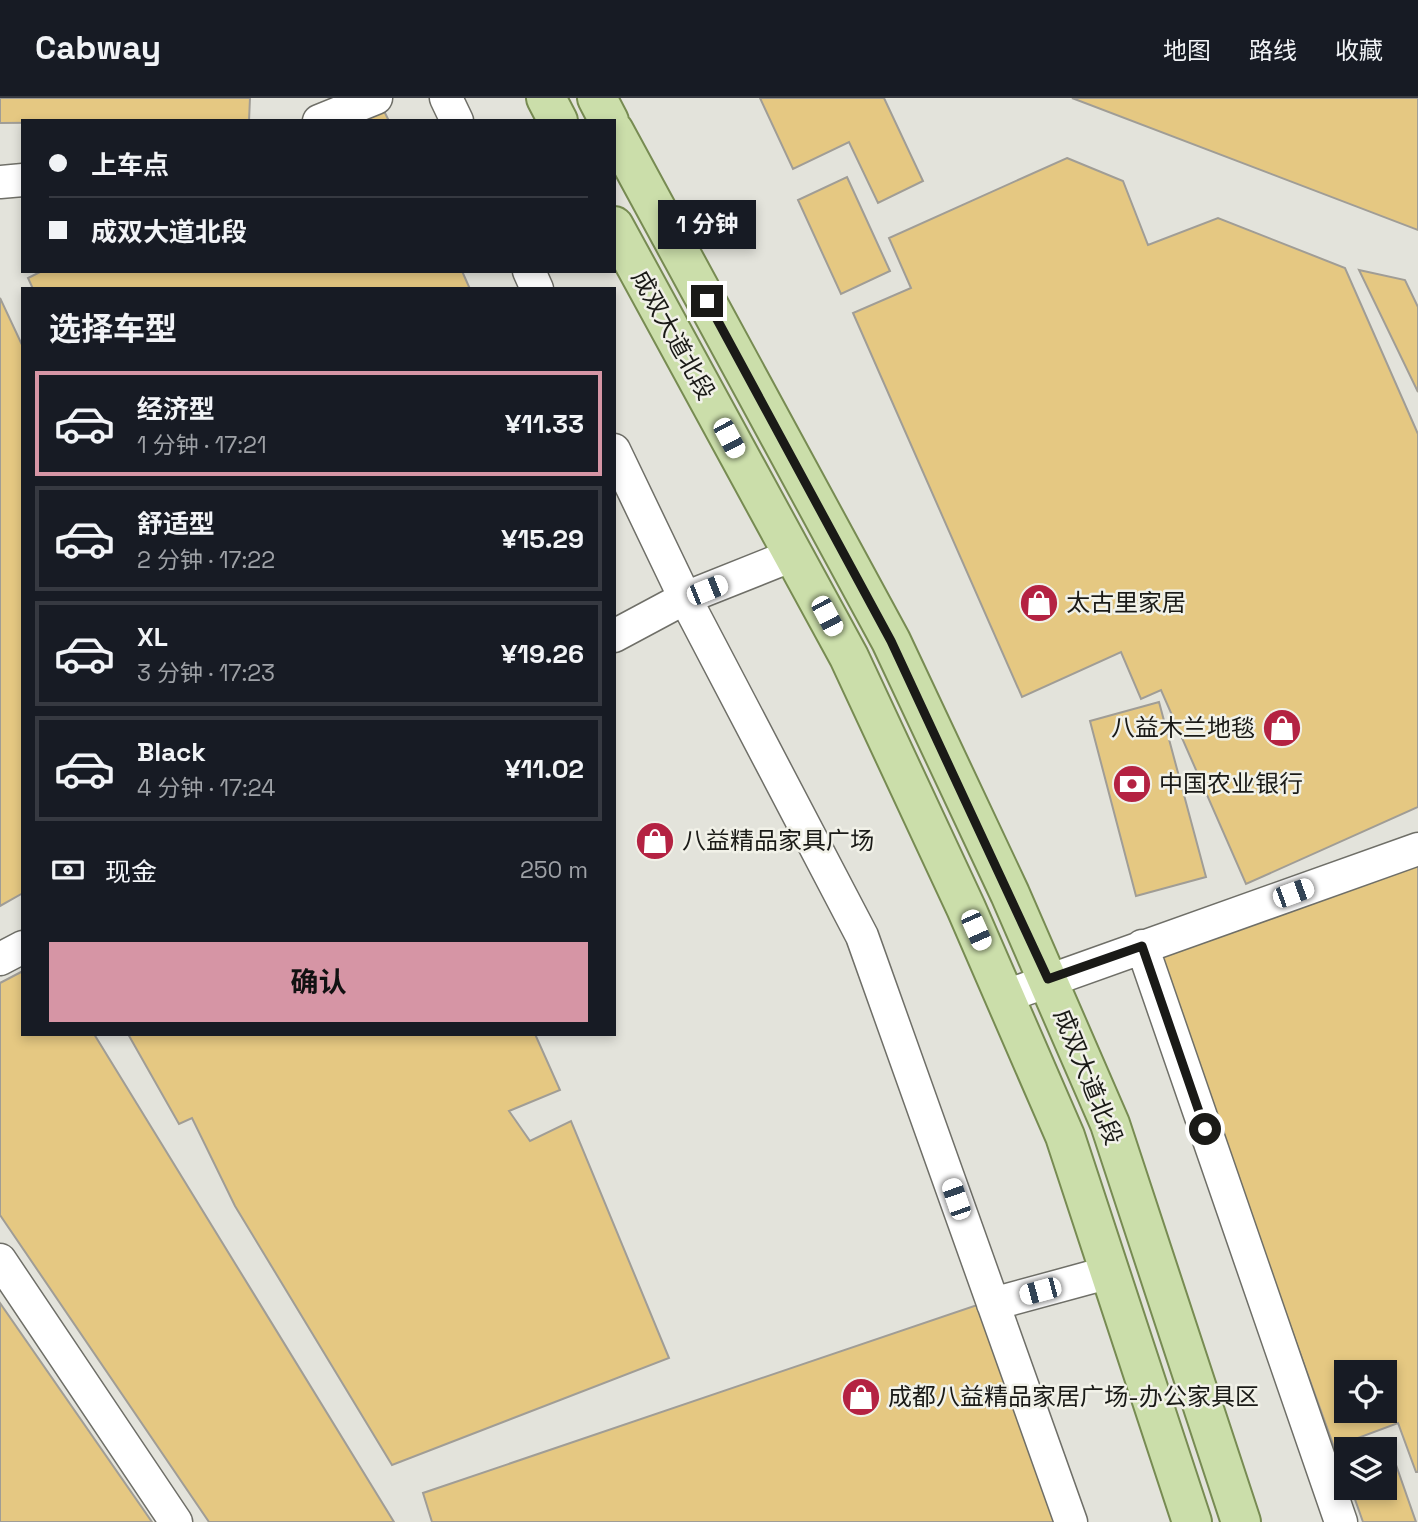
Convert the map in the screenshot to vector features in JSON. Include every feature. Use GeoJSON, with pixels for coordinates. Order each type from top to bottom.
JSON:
{"type":"FeatureCollection","features":[{"type":"Feature","properties":{"kind":"main road"},"geometry":{"type":"LineString","coordinates":[[546,98],[557,119]]}},
{"type":"Feature","properties":{"kind":"main road"},"geometry":{"type":"LineString","coordinates":[[597,98],[608,119]]}},
{"type":"Feature","properties":{"kind":"main road","name":"成双大道北段"},"geometry":{"type":"LineString","coordinates":[[616,135],[891,641],[1048,979],[1110,1124],[1241,1522]]}},
{"type":"Feature","properties":{"kind":"main road","name":"成双大道北段"},"geometry":{"type":"LineString","coordinates":[[616,230],[849,657],[1006,996],[1065,1136],[1192,1522]]}},
{"type":"Feature","properties":{"kind":"street"},"geometry":{"type":"LineString","coordinates":[[324,119],[376,98]]}},
{"type":"Feature","properties":{"kind":"street"},"geometry":{"type":"LineString","coordinates":[[446,98],[456,119]]}},
{"type":"Feature","properties":{"kind":"street"},"geometry":{"type":"LineString","coordinates":[[0,182],[21,180]]}},
{"type":"Feature","properties":{"kind":"street"},"geometry":{"type":"LineString","coordinates":[[616,454],[685,598],[862,936],[1071,1522]]}},
{"type":"Feature","properties":{"kind":"street"},"geometry":{"type":"LineString","coordinates":[[616,635],[685,598],[793,555]]}},
{"type":"Feature","properties":{"kind":"street"},"geometry":{"type":"LineString","coordinates":[[1006,996],[1418,849]]}},
{"type":"Feature","properties":{"kind":"street"},"geometry":{"type":"LineString","coordinates":[[1142,946],[1341,1522]]}},
{"type":"Feature","properties":{"kind":"street"},"geometry":{"type":"LineString","coordinates":[[0,960],[21,948]]}},
{"type":"Feature","properties":{"kind":"street"},"geometry":{"type":"LineString","coordinates":[[0,1260],[176,1522]]}},
{"type":"Feature","properties":{"kind":"street"},"geometry":{"type":"LineString","coordinates":[[993,1304],[1110,1272]]}},
{"type":"Feature","properties":{"kind":"building"},"geometry":{"type":"Polygon","coordinates":[[[0,98],[250,98],[249,119],[21,119],[21,123],[0,123],[0,98]]]}},
{"type":"Feature","properties":{"kind":"building"},"geometry":{"type":"Polygon","coordinates":[[[760,98],[884,98],[923,181],[878,203],[849,142],[793,169],[760,98]]]}},
{"type":"Feature","properties":{"kind":"building"},"geometry":{"type":"Polygon","coordinates":[[[1072,98],[1418,98],[1418,230],[1072,98]]]}},
{"type":"Feature","properties":{"kind":"building"},"geometry":{"type":"Polygon","coordinates":[[[381,105],[388,119],[353,119],[381,105]]]}},
{"type":"Feature","properties":{"kind":"building"},"geometry":{"type":"Polygon","coordinates":[[[1067,158],[1123,181],[1148,245],[1218,218],[1345,268],[1418,434],[1418,807],[1246,884],[1161,690],[1141,699],[1121,652],[1022,697],[853,313],[911,288],[889,238],[1067,158]]]}},
{"type":"Feature","properties":{"kind":"building"},"geometry":{"type":"Polygon","coordinates":[[[847,177],[890,271],[841,294],[798,200],[847,177]]]}},
{"type":"Feature","properties":{"kind":"building"},"geometry":{"type":"Polygon","coordinates":[[[1359,270],[1405,280],[1418,307],[1418,392],[1359,270]]]}},
{"type":"Feature","properties":{"kind":"building"},"geometry":{"type":"Polygon","coordinates":[[[38,273],[463,273],[469,287],[32,287],[28,278],[38,273]]]}},
{"type":"Feature","properties":{"kind":"building"},"geometry":{"type":"Polygon","coordinates":[[[0,298],[21,343],[21,894],[0,906],[0,298]]]}},
{"type":"Feature","properties":{"kind":"building"},"geometry":{"type":"Polygon","coordinates":[[[1159,702],[1206,877],[1136,896],[1090,721],[1159,702]]]}},
{"type":"Feature","properties":{"kind":"building"},"geometry":{"type":"Polygon","coordinates":[[[1418,859],[1418,1472],[1398,1423],[1361,1437],[1334,1437],[1334,1447],[1156,955],[1418,859]]]}},
{"type":"Feature","properties":{"kind":"building"},"geometry":{"type":"Polygon","coordinates":[[[21,972],[21,1036],[95,1036],[394,1522],[209,1522],[0,1215],[0,983],[21,972]]]}},
{"type":"Feature","properties":{"kind":"building"},"geometry":{"type":"Polygon","coordinates":[[[129,1036],[536,1036],[560,1090],[509,1111],[530,1141],[571,1121],[669,1358],[392,1465],[235,1206],[192,1118],[179,1124],[129,1036]]]}},
{"type":"Feature","properties":{"kind":"building","name":"成都八益精品家居广场-办公家具区"},"geometry":{"type":"Polygon","coordinates":[[[986,1302],[1059,1522],[432,1522],[423,1493],[986,1302]]]}},
{"type":"Feature","properties":{"kind":"building"},"geometry":{"type":"Polygon","coordinates":[[[0,1303],[152,1522],[0,1522],[0,1303]]]}},
{"type":"Feature","properties":{"kind":"building"},"geometry":{"type":"Polygon","coordinates":[[[1397,1468],[1416,1522],[1363,1522],[1355,1500],[1397,1500],[1397,1468]]]}},
{"type":"Feature","properties":{"kind":"place","name":"太古里家居"},"geometry":{"type":"Point","coordinates":[1039,603]}},
{"type":"Feature","properties":{"kind":"place","name":"八益木兰地毯"},"geometry":{"type":"Point","coordinates":[1282,728]}},
{"type":"Feature","properties":{"kind":"place","name":"中国农业银行"},"geometry":{"type":"Point","coordinates":[1132,784]}},
{"type":"Feature","properties":{"kind":"place","name":"八益精品家具广场"},"geometry":{"type":"Point","coordinates":[655,841]}},
{"type":"Feature","properties":{"kind":"place","name":"成都八益精品家居广场-办公家具区"},"geometry":{"type":"Point","coordinates":[861,1397]}},
{"type":"Feature","properties":{"kind":"route"},"geometry":{"type":"LineString","coordinates":[[707,301],[891,641],[1048,979],[1142,946],[1205,1129]]}}]}
